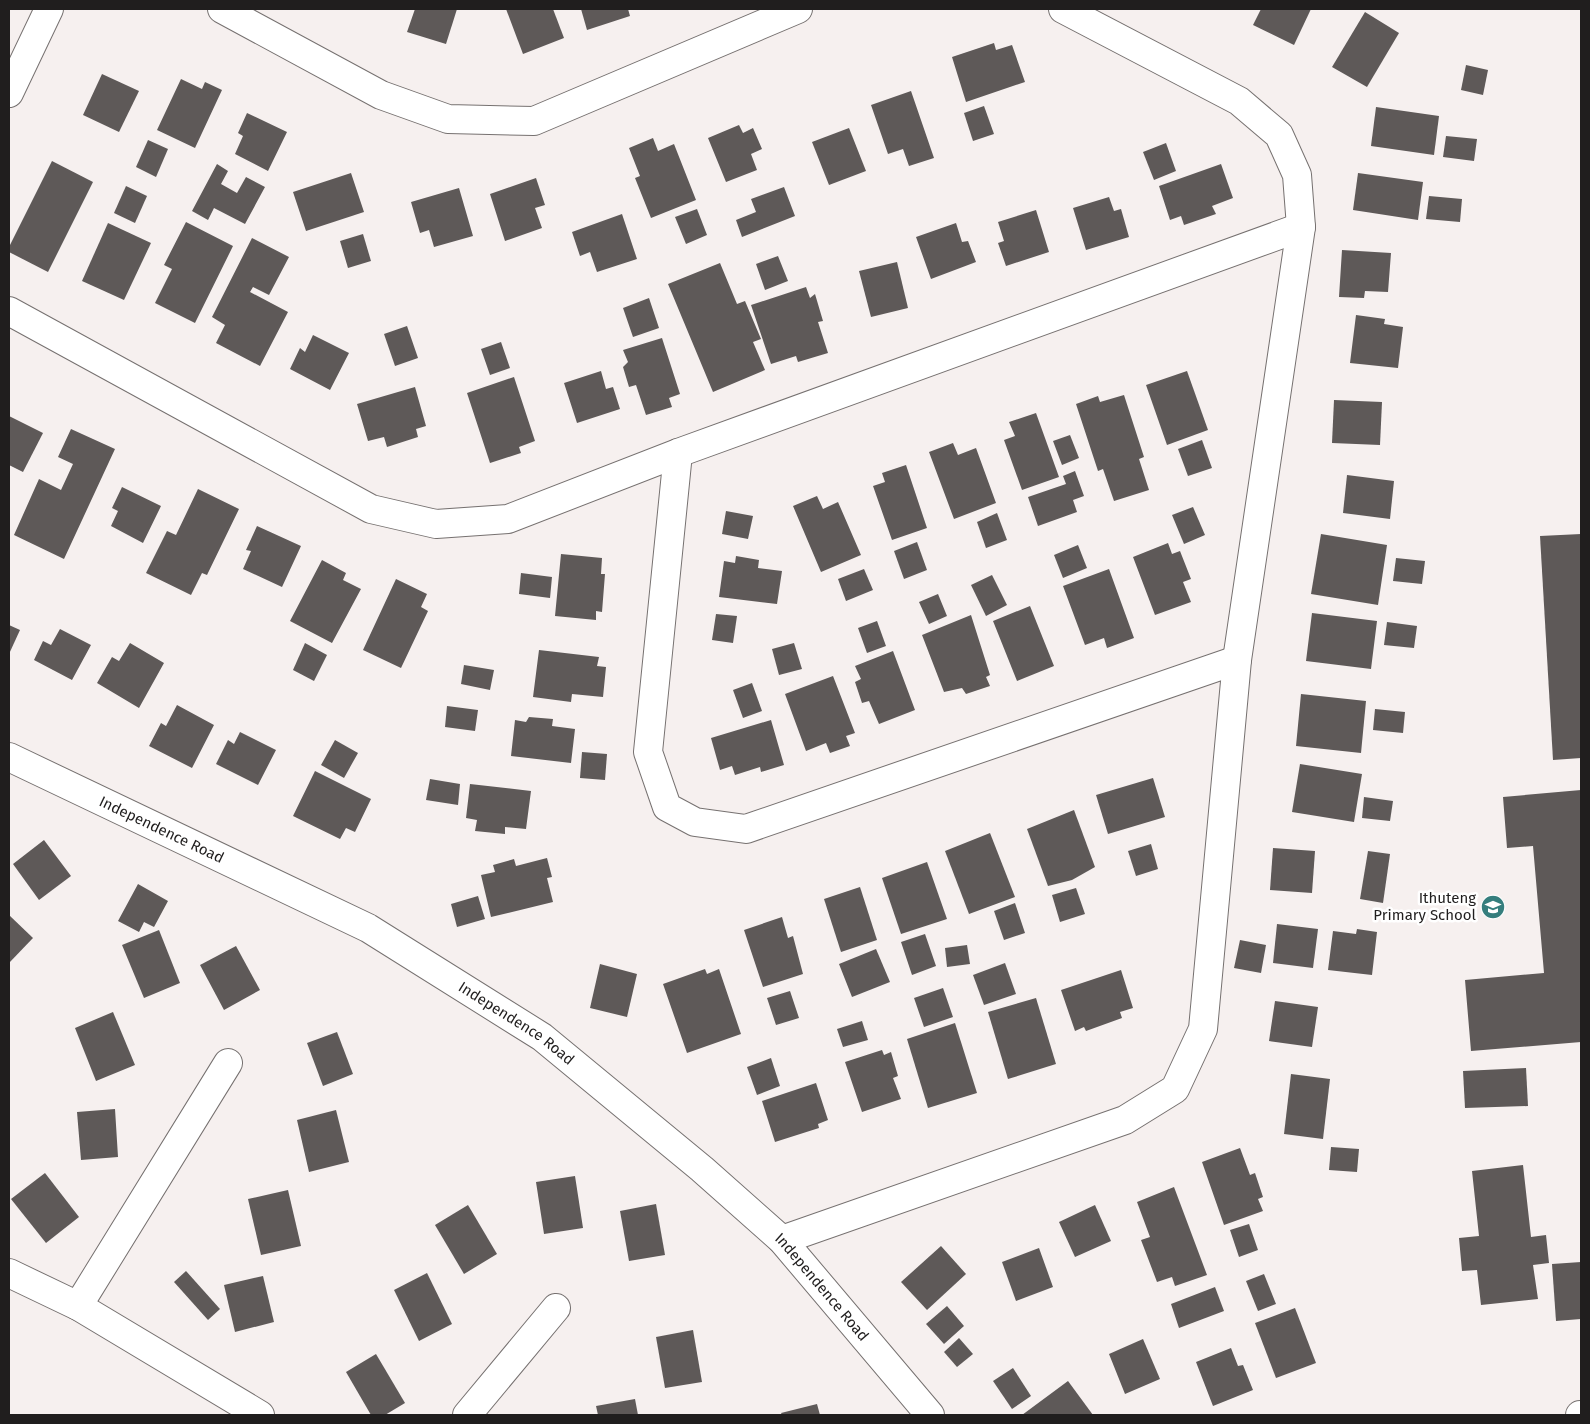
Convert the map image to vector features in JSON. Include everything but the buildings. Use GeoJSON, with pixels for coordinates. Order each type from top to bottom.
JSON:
{"type":"FeatureCollection","features":[{"type":"Feature","properties":{"kind":"street"},"geometry":{"type":"LineString","coordinates":[[9,92],[49,9]]}},
{"type":"Feature","properties":{"kind":"street"},"geometry":{"type":"LineString","coordinates":[[222,9],[381,95],[448,118],[534,122],[798,9]]}},
{"type":"Feature","properties":{"kind":"street"},"geometry":{"type":"LineString","coordinates":[[782,1240],[1125,1120],[1175,1089],[1203,1030],[1237,660],[1301,227],[1297,175],[1279,135],[1239,101],[1063,9]]}},
{"type":"Feature","properties":{"kind":"street"},"geometry":{"type":"LineString","coordinates":[[9,311],[370,509],[436,524],[508,519],[678,453],[1301,227]]}},
{"type":"Feature","properties":{"kind":"street"},"geometry":{"type":"LineString","coordinates":[[678,453],[648,752],[668,807],[695,822],[746,829],[1237,660]]}},
{"type":"Feature","properties":{"kind":"street","name":"Independence Road"},"geometry":{"type":"LineString","coordinates":[[9,757],[368,928],[542,1037],[702,1169],[782,1240],[930,1415]]}},
{"type":"Feature","properties":{"kind":"street"},"geometry":{"type":"LineString","coordinates":[[78,1306],[228,1063]]}},
{"type":"Feature","properties":{"kind":"street"},"geometry":{"type":"LineString","coordinates":[[9,1273],[78,1306],[260,1415]]}},
{"type":"Feature","properties":{"kind":"street"},"geometry":{"type":"LineString","coordinates":[[467,1415],[556,1308]]}},
{"type":"Feature","properties":{"kind":"place","name":"Ithuteng Primary School"},"geometry":{"type":"Point","coordinates":[1493,907]}}]}
